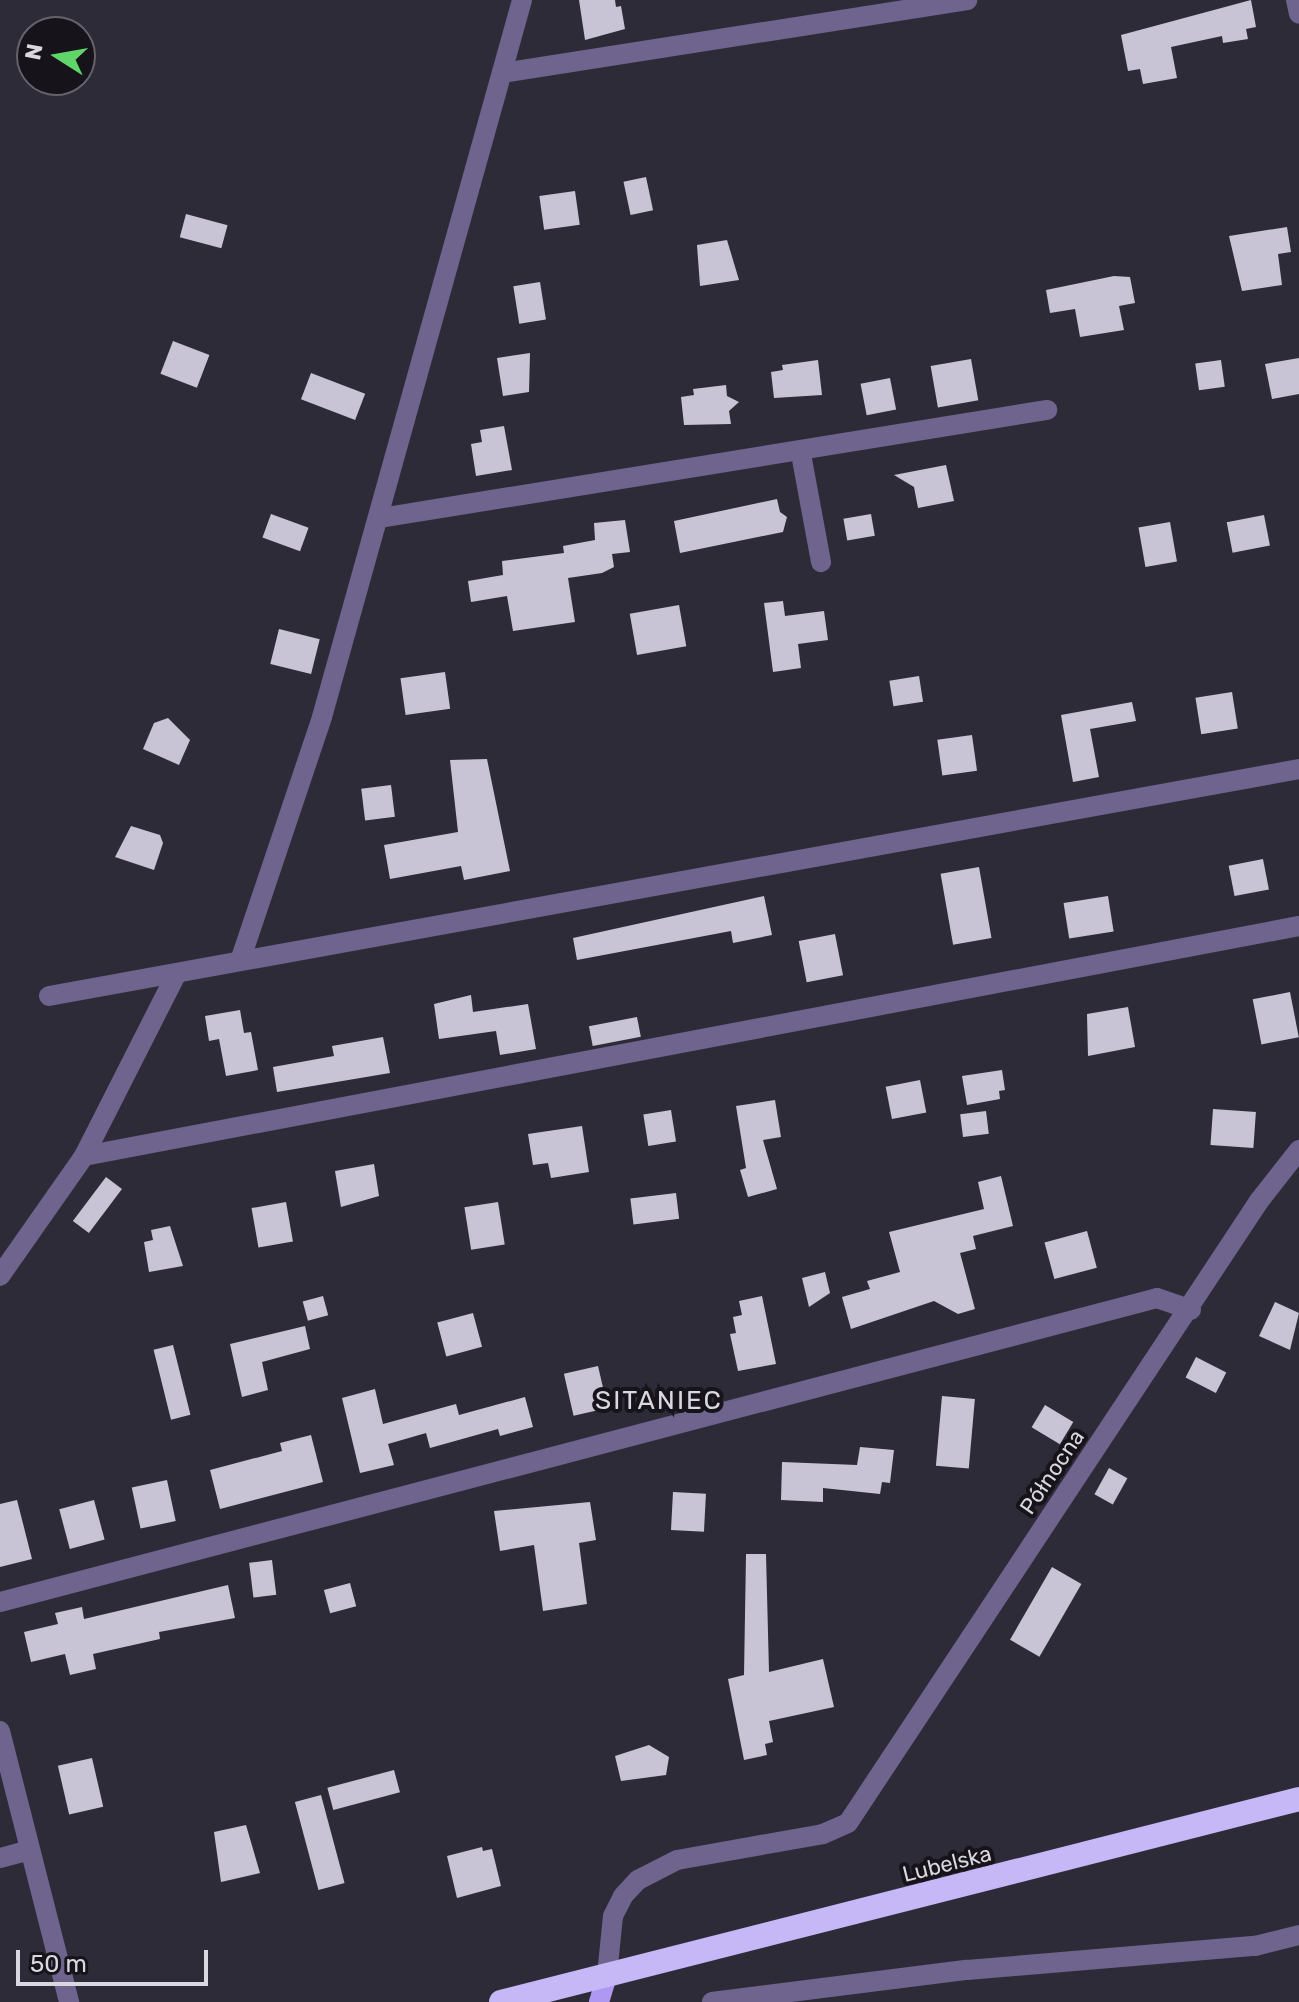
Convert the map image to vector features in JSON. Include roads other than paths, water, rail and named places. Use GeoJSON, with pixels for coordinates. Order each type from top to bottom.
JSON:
{"type":"FeatureCollection","features":[{"type":"Feature","properties":{"kind":"highway","name":"Lubelska"},"geometry":{"type":"LineString","coordinates":[[501,2002],[1299,1799]]}},
{"type":"Feature","properties":{"kind":"main road"},"geometry":{"type":"LineString","coordinates":[[599,2002],[607,1975]]}},
{"type":"Feature","properties":{"kind":"street"},"geometry":{"type":"LineString","coordinates":[[240,961],[312,750],[380,518],[522,0]]}},
{"type":"Feature","properties":{"kind":"street"},"geometry":{"type":"LineString","coordinates":[[502,73],[967,0]]}},
{"type":"Feature","properties":{"kind":"street"},"geometry":{"type":"LineString","coordinates":[[1296,0],[1299,14]]}},
{"type":"Feature","properties":{"kind":"street"},"geometry":{"type":"LineString","coordinates":[[380,518],[801,454],[1047,410]]}},
{"type":"Feature","properties":{"kind":"street"},"geometry":{"type":"LineString","coordinates":[[801,454],[821,562]]}},
{"type":"Feature","properties":{"kind":"street"},"geometry":{"type":"LineString","coordinates":[[49,996],[1299,769]]}},
{"type":"Feature","properties":{"kind":"street"},"geometry":{"type":"LineString","coordinates":[[84,1156],[1299,926]]}},
{"type":"Feature","properties":{"kind":"street"},"geometry":{"type":"LineString","coordinates":[[0,1276],[84,1156],[177,973]]}},
{"type":"Feature","properties":{"kind":"street","name":"Północna"},"geometry":{"type":"LineString","coordinates":[[607,1975],[617,1905],[649,1873],[677,1860],[823,1834],[848,1823],[1191,1310],[1259,1201],[1299,1150]]}},
{"type":"Feature","properties":{"kind":"street"},"geometry":{"type":"LineString","coordinates":[[0,1602],[1157,1298],[1191,1310]]}},
{"type":"Feature","properties":{"kind":"street"},"geometry":{"type":"LineString","coordinates":[[0,1731],[69,2002]]}},
{"type":"Feature","properties":{"kind":"street"},"geometry":{"type":"LineString","coordinates":[[0,1858],[30,1850]]}},
{"type":"Feature","properties":{"kind":"street"},"geometry":{"type":"LineString","coordinates":[[712,2002],[967,1970],[1255,1946],[1299,1935]]}},
{"type":"Feature","properties":{"kind":"district","name":"SITANIEC"},"geometry":{"type":"Point","coordinates":[659,1401]}}]}
